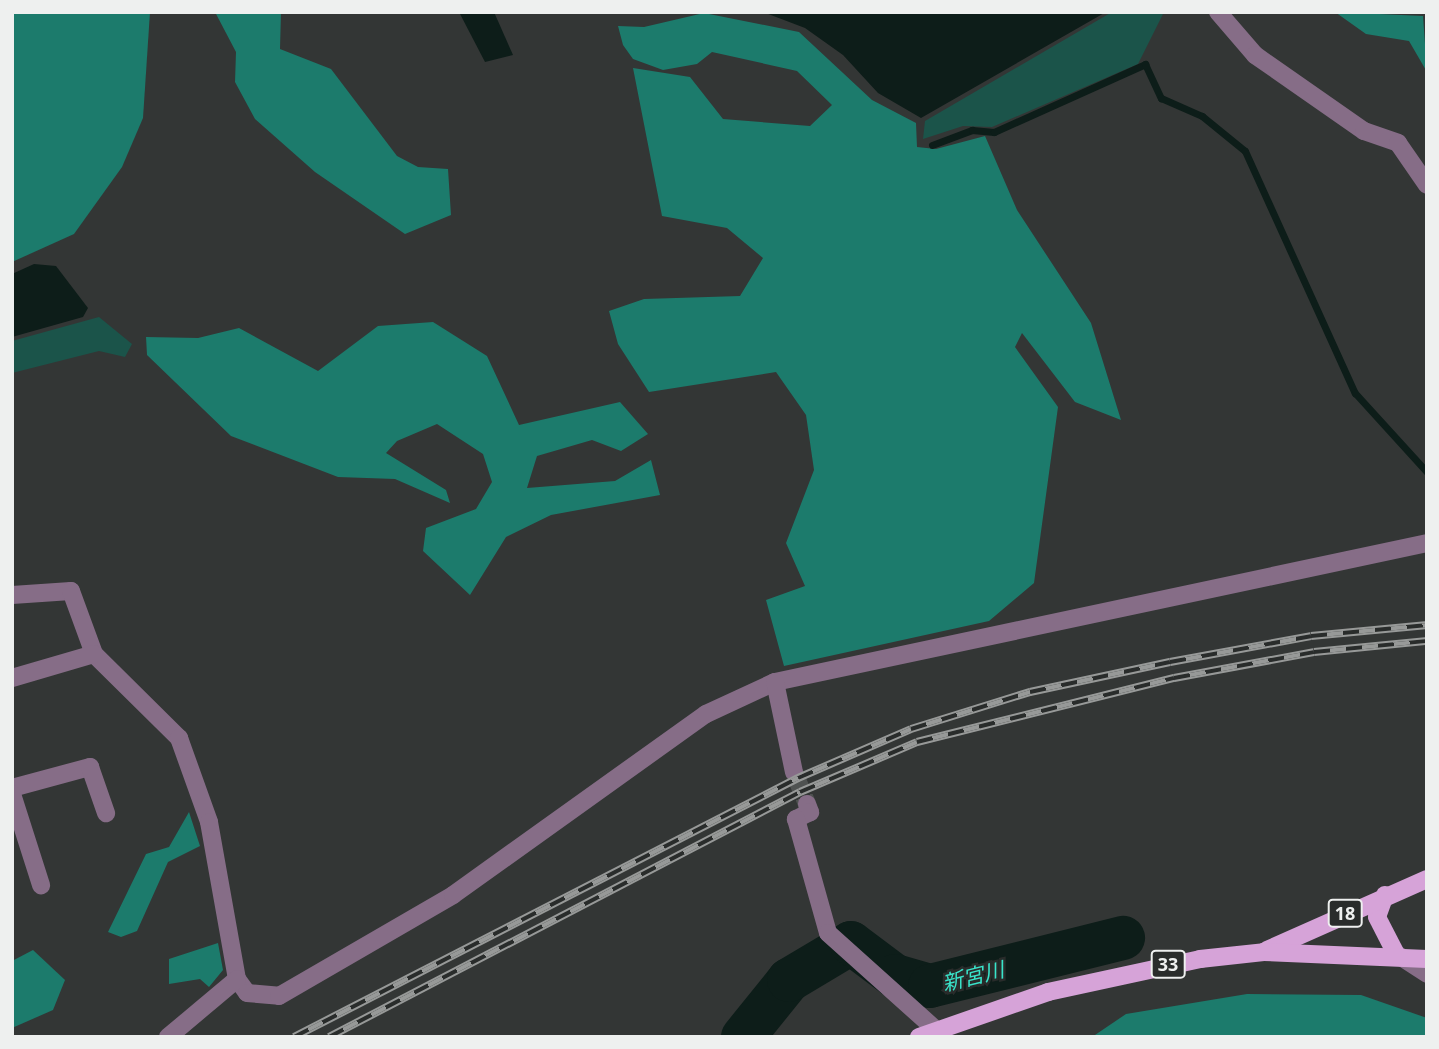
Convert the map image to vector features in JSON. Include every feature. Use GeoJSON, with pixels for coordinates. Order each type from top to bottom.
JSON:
{"type":"FeatureCollection","features":[{"type":"Feature","properties":{"kind":"main road","name":"18"},"geometry":{"type":"LineString","coordinates":[[1264,952],[1385,895],[1427,879]]}},
{"type":"Feature","properties":{"kind":"main road"},"geometry":{"type":"LineString","coordinates":[[1385,895],[1377,917],[1396,954]]}},
{"type":"Feature","properties":{"kind":"main road","name":"33"},"geometry":{"type":"LineString","coordinates":[[919,1037],[1048,992],[1163,964],[1264,952],[1396,954],[1427,959]]}},
{"type":"Feature","properties":{"kind":"street"},"geometry":{"type":"LineString","coordinates":[[1218,12],[1255,55],[1364,131],[1398,143],[1427,185]]}},
{"type":"Feature","properties":{"kind":"street"},"geometry":{"type":"LineString","coordinates":[[12,595],[71,591],[94,654],[160,712],[194,768],[237,979],[247,993],[279,996],[319,978],[453,895],[706,714],[775,682],[1427,544]]}},
{"type":"Feature","properties":{"kind":"street"},"geometry":{"type":"LineString","coordinates":[[12,678],[94,654]]}},
{"type":"Feature","properties":{"kind":"street"},"geometry":{"type":"LineString","coordinates":[[775,682],[794,772]]}},
{"type":"Feature","properties":{"kind":"street"},"geometry":{"type":"LineString","coordinates":[[12,788],[90,767],[106,813]]}},
{"type":"Feature","properties":{"kind":"street"},"geometry":{"type":"LineString","coordinates":[[12,794],[41,885]]}},
{"type":"Feature","properties":{"kind":"street"},"geometry":{"type":"LineString","coordinates":[[807,804],[810,812],[796,818],[828,933],[842,949],[936,1030]]}},
{"type":"Feature","properties":{"kind":"street"},"geometry":{"type":"LineString","coordinates":[[1396,954],[1427,974]]}},
{"type":"Feature","properties":{"kind":"street"},"geometry":{"type":"LineString","coordinates":[[168,1037],[237,979]]}},
{"type":"Feature","properties":{"kind":"green space"},"geometry":{"type":"Polygon","coordinates":[[[12,12],[150,12],[143,118],[122,167],[74,234],[12,262],[12,12]]]}},
{"type":"Feature","properties":{"kind":"green space"},"geometry":{"type":"Polygon","coordinates":[[[215,12],[281,12],[280,49],[331,69],[397,156],[418,167],[448,169],[451,215],[405,234],[315,172],[255,119],[235,82],[236,52],[215,12]]]}},
{"type":"Feature","properties":{"kind":"green space"},"geometry":{"type":"Polygon","coordinates":[[[1112,12],[1164,12],[1138,64],[992,127],[963,126],[923,139],[925,121],[1112,12]]]}},
{"type":"Feature","properties":{"kind":"green space"},"geometry":{"type":"Polygon","coordinates":[[[1335,12],[1423,16],[1427,72],[1409,41],[1366,34],[1335,12]]]}},
{"type":"Feature","properties":{"kind":"green space"},"geometry":{"type":"Polygon","coordinates":[[[704,13],[799,32],[872,100],[916,123],[917,147],[936,149],[985,136],[1017,210],[1091,323],[1121,420],[1075,402],[1022,333],[1015,347],[1058,407],[1034,583],[989,621],[784,666],[766,600],[805,586],[786,543],[814,470],[806,415],[776,372],[649,392],[618,344],[609,311],[644,299],[740,296],[763,258],[727,228],[662,216],[633,68],[690,77],[723,119],[810,126],[832,105],[797,71],[712,52],[697,64],[663,70],[633,59],[623,45],[618,26],[644,27],[704,13]]]}},
{"type":"Feature","properties":{"kind":"green space"},"geometry":{"type":"Polygon","coordinates":[[[99,317],[132,344],[125,357],[99,351],[12,373],[12,341],[99,317]]]}},
{"type":"Feature","properties":{"kind":"green space"},"geometry":{"type":"Polygon","coordinates":[[[433,322],[487,356],[519,425],[620,402],[648,434],[621,451],[592,440],[537,456],[527,488],[615,481],[651,460],[660,495],[551,515],[506,537],[470,595],[423,551],[426,528],[476,509],[492,482],[483,454],[437,424],[397,441],[386,453],[446,490],[450,503],[395,479],[338,477],[231,436],[147,355],[146,337],[198,338],[239,328],[318,371],[378,326],[433,322]]]}},
{"type":"Feature","properties":{"kind":"green space"},"geometry":{"type":"Polygon","coordinates":[[[189,812],[200,846],[168,862],[137,931],[121,937],[108,932],[146,854],[169,847],[189,812]]]}},
{"type":"Feature","properties":{"kind":"green space"},"geometry":{"type":"Polygon","coordinates":[[[218,943],[223,970],[209,987],[200,979],[169,984],[169,959],[218,943]]]}},
{"type":"Feature","properties":{"kind":"green space"},"geometry":{"type":"Polygon","coordinates":[[[33,950],[65,980],[53,1010],[12,1028],[12,961],[33,950]]]}},
{"type":"Feature","properties":{"kind":"green space"},"geometry":{"type":"Polygon","coordinates":[[[1247,994],[1361,995],[1427,1018],[1427,1037],[1092,1037],[1126,1014],[1247,994]]]}},
{"type":"Feature","properties":{"kind":"shaded area"},"geometry":{"type":"Polygon","coordinates":[[[459,12],[494,12],[513,55],[485,62],[459,12]]]}},
{"type":"Feature","properties":{"kind":"shaded area"},"geometry":{"type":"Polygon","coordinates":[[[763,12],[1106,12],[921,118],[878,93],[843,55],[805,28],[763,12]]]}},
{"type":"Feature","properties":{"kind":"shaded area"},"geometry":{"type":"Polygon","coordinates":[[[34,264],[56,266],[88,308],[83,317],[12,337],[12,274],[34,264]]]}},
{"type":"Feature","properties":{"kind":"waterway"},"geometry":{"type":"LineString","coordinates":[[932,145],[972,130],[994,132],[1145,64],[1161,98],[1202,116],[1245,151],[1355,393],[1427,472]]}},
{"type":"Feature","properties":{"kind":"waterway","name":"新宮川"},"geometry":{"type":"LineString","coordinates":[[743,1037],[789,980],[851,943],[895,976],[930,986],[1123,938]]}},
{"type":"Feature","properties":{"kind":"tunnel"},"geometry":{"type":"LineString","coordinates":[[794,772],[807,804]]}},
{"type":"Feature","properties":{"kind":"railway"},"geometry":{"type":"LineString","coordinates":[[294,1037],[798,778],[911,729],[1030,692],[1170,662],[1311,636],[1427,625]]}},
{"type":"Feature","properties":{"kind":"railway"},"geometry":{"type":"LineString","coordinates":[[329,1037],[800,792],[917,742],[1174,678],[1314,652],[1427,641]]}}]}
